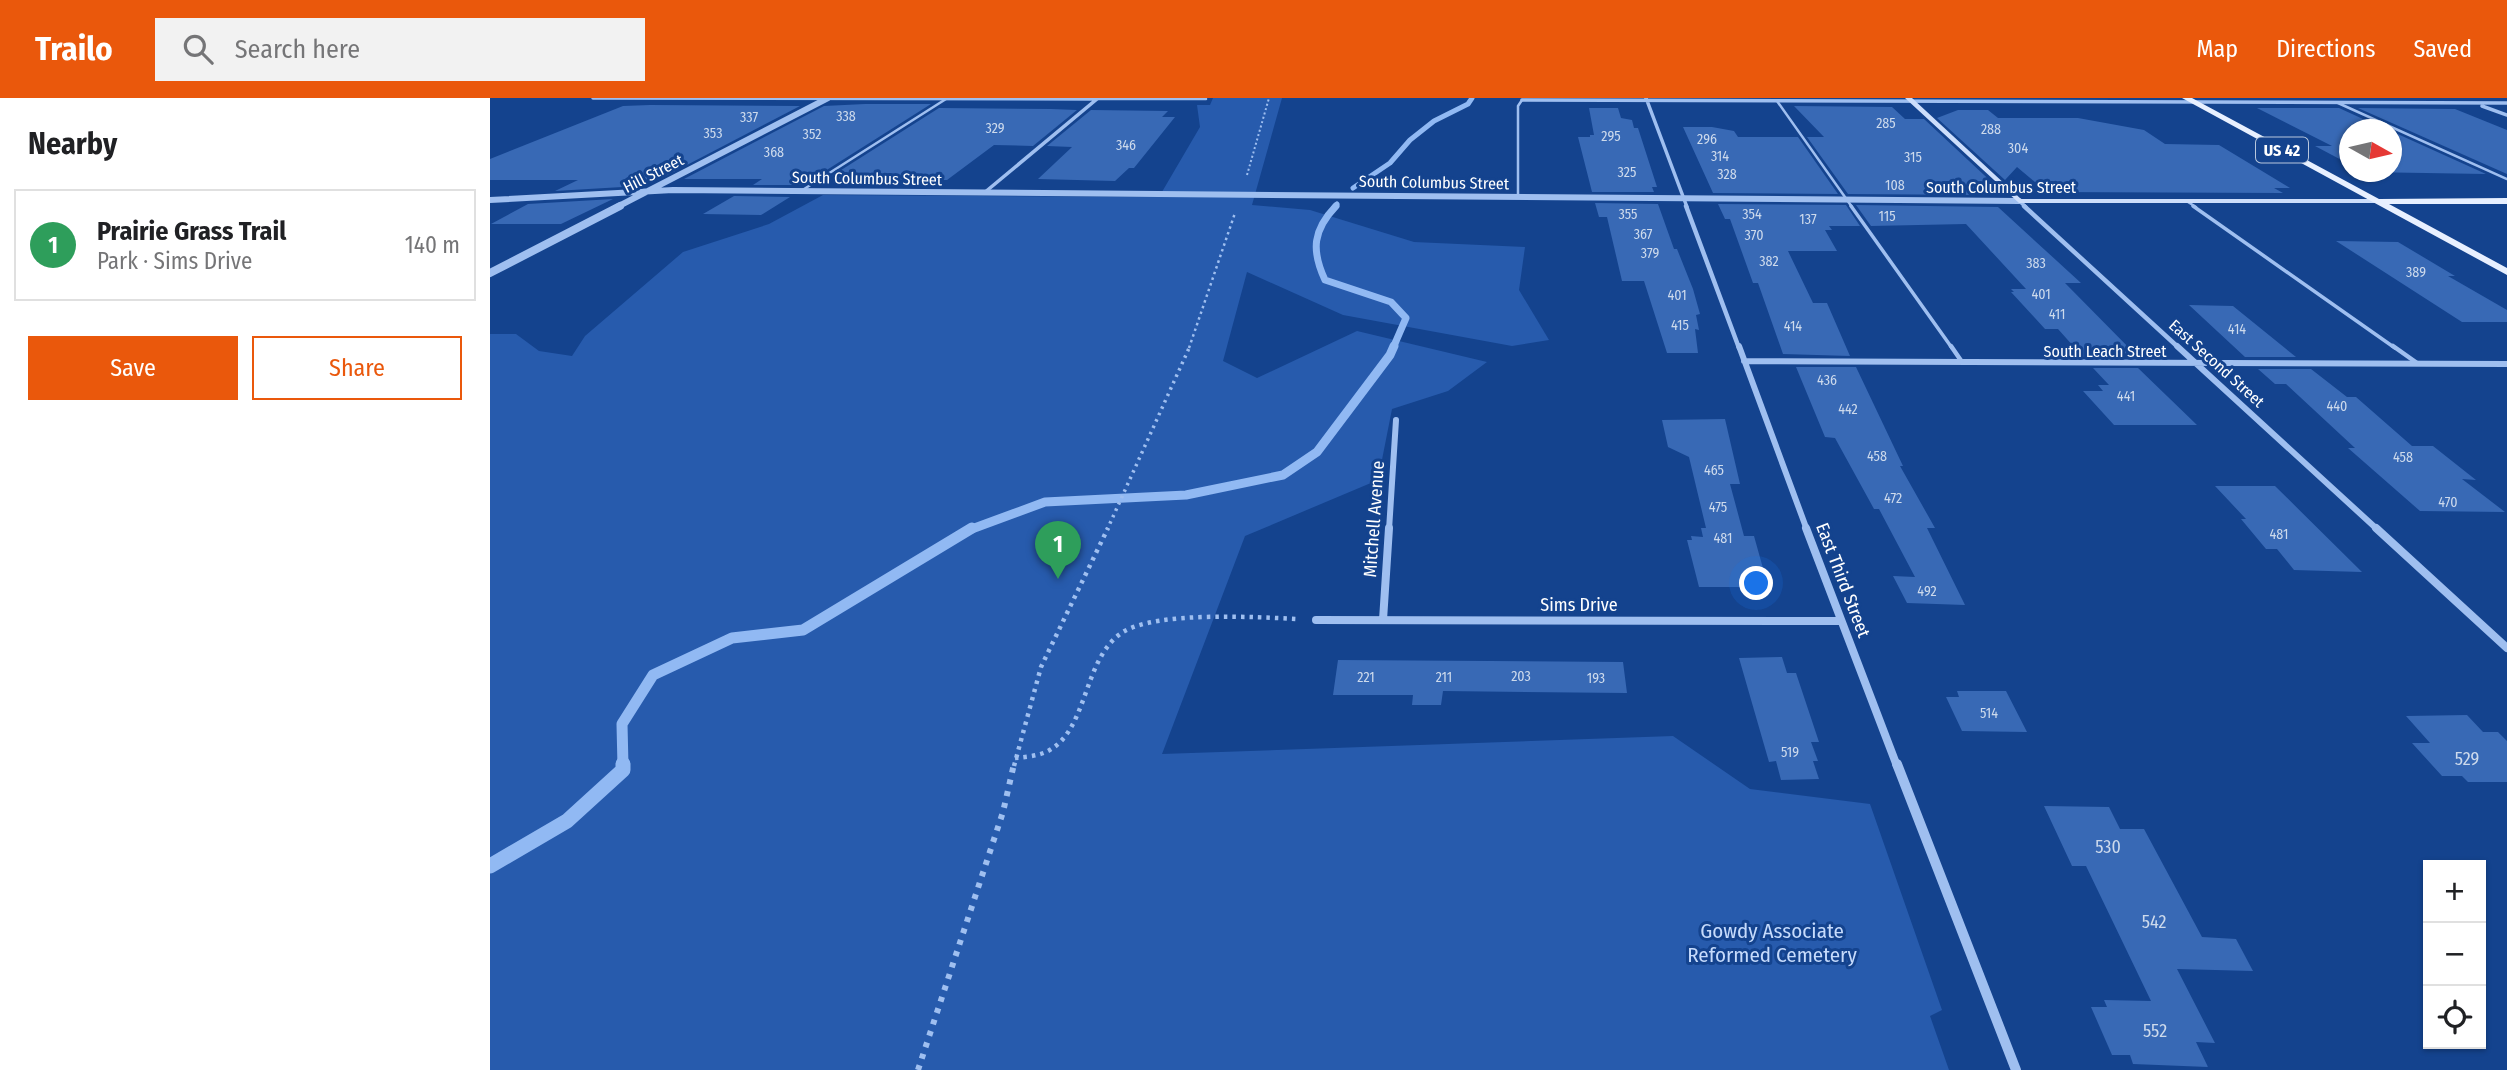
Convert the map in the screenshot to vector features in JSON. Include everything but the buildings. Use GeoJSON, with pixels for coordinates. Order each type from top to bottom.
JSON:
{"type":"FeatureCollection","features":[{"type":"Feature","properties":{"kind":"main road","name":"East Second Street"},"geometry":{"type":"LineString","coordinates":[[1910,100],[2020,201]]}},
{"type":"Feature","properties":{"kind":"main road","name":"US 42"},"geometry":{"type":"LineString","coordinates":[[2190,100],[2378,201],[2507,201]]}},
{"type":"Feature","properties":{"kind":"main road","name":"South Columbus Street"},"geometry":{"type":"LineString","coordinates":[[2020,201],[2378,201]]}},
{"type":"Feature","properties":{"kind":"main road"},"geometry":{"type":"LineString","coordinates":[[2378,201],[2507,272]]}},
{"type":"Feature","properties":{"kind":"street"},"geometry":{"type":"LineString","coordinates":[[593,98],[1097,100]]}},
{"type":"Feature","properties":{"kind":"street","name":"Hill Street"},"geometry":{"type":"LineString","coordinates":[[490,273],[828,98]]}},
{"type":"Feature","properties":{"kind":"street"},"geometry":{"type":"LineString","coordinates":[[2462,98],[2507,115]]}},
{"type":"Feature","properties":{"kind":"street","name":"East Third Street"},"geometry":{"type":"LineString","coordinates":[[1647,99],[1841,621],[2016,1070]]}},
{"type":"Feature","properties":{"kind":"street"},"geometry":{"type":"LineString","coordinates":[[984,193],[1097,100]]}},
{"type":"Feature","properties":{"kind":"street"},"geometry":{"type":"LineString","coordinates":[[1522,100],[2507,103]]}},
{"type":"Feature","properties":{"kind":"street","name":"South Columbus Street"},"geometry":{"type":"LineString","coordinates":[[490,200],[649,191],[800,191],[2020,201]]}},
{"type":"Feature","properties":{"kind":"street","name":"East Second Street"},"geometry":{"type":"LineString","coordinates":[[2020,201],[2507,648]]}},
{"type":"Feature","properties":{"kind":"street","name":"South Leach Street"},"geometry":{"type":"LineString","coordinates":[[1744,361],[2507,364]]}},
{"type":"Feature","properties":{"kind":"street","name":"Mitchell Avenue"},"geometry":{"type":"LineString","coordinates":[[1383,620],[1396,420]]}},
{"type":"Feature","properties":{"kind":"street","name":"Sims Drive"},"geometry":{"type":"LineString","coordinates":[[1316,620],[1841,621]]}},
{"type":"Feature","properties":{"kind":"lane"},"geometry":{"type":"LineString","coordinates":[[800,191],[946,99]]}},
{"type":"Feature","properties":{"kind":"lane"},"geometry":{"type":"LineString","coordinates":[[1097,100],[1206,99]]}},
{"type":"Feature","properties":{"kind":"lane"},"geometry":{"type":"LineString","coordinates":[[1518,197],[1518,106],[1522,100]]}},
{"type":"Feature","properties":{"kind":"lane"},"geometry":{"type":"LineString","coordinates":[[1777,101],[1962,362]]}},
{"type":"Feature","properties":{"kind":"lane"},"geometry":{"type":"LineString","coordinates":[[2338,103],[2507,179]]}},
{"type":"Feature","properties":{"kind":"lane"},"geometry":{"type":"LineString","coordinates":[[2188,202],[2419,364]]}},
{"type":"Feature","properties":{"kind":"path"},"geometry":{"type":"LineString","coordinates":[[918,1070],[1003,812],[1041,667],[1118,508],[1190,346],[1242,194],[1269,98]]}},
{"type":"Feature","properties":{"kind":"path"},"geometry":{"type":"LineString","coordinates":[[1016,758],[1042,754],[1059,741],[1081,704],[1098,662],[1120,634],[1136,626],[1179,620],[1316,620]]}},
{"type":"Feature","properties":{"kind":"green space","name":"Gowdy Associate Reformed Cemetery"},"geometry":{"type":"Polygon","coordinates":[[[1213,98],[1282,98],[1252,205],[1310,210],[1414,242],[1525,247],[1519,290],[1549,340],[1512,346],[1343,315],[1247,272],[1223,361],[1257,378],[1357,331],[1487,362],[1448,391],[1392,409],[1378,480],[1245,536],[1162,754],[1673,736],[1750,789],[1870,804],[1942,1010],[1930,1016],[1949,1070],[490,1070],[490,334],[516,334],[539,351],[572,356],[585,336],[683,252],[769,224],[823,195],[1159,197],[1200,127],[1197,105],[1210,105],[1213,98]]]}},
{"type":"Feature","properties":{"kind":"waterway"},"geometry":{"type":"LineString","coordinates":[[1353,188],[1390,163],[1410,140],[1434,121],[1468,104],[1472,98]]}},
{"type":"Feature","properties":{"kind":"waterway"},"geometry":{"type":"LineString","coordinates":[[1334,207],[1337,204]]}},
{"type":"Feature","properties":{"kind":"waterway"},"geometry":{"type":"LineString","coordinates":[[1336,206],[1323,223],[1317,241],[1316,250],[1325,280],[1391,302],[1406,318],[1393,348]]}},
{"type":"Feature","properties":{"kind":"waterway"},"geometry":{"type":"LineString","coordinates":[[969,530],[1045,502],[1186,495],[1283,475],[1317,452],[1394,346]]}},
{"type":"Feature","properties":{"kind":"waterway"},"geometry":{"type":"LineString","coordinates":[[623,766],[622,724],[653,675],[732,638],[803,630],[972,528]]}},
{"type":"Feature","properties":{"kind":"waterway"},"geometry":{"type":"LineString","coordinates":[[490,866],[567,821],[623,770],[623,766]]}},
{"type":"Feature","properties":{"kind":"place","name":"Prairie Grass Trail"},"geometry":{"type":"Point","coordinates":[1058,579]}}]}
